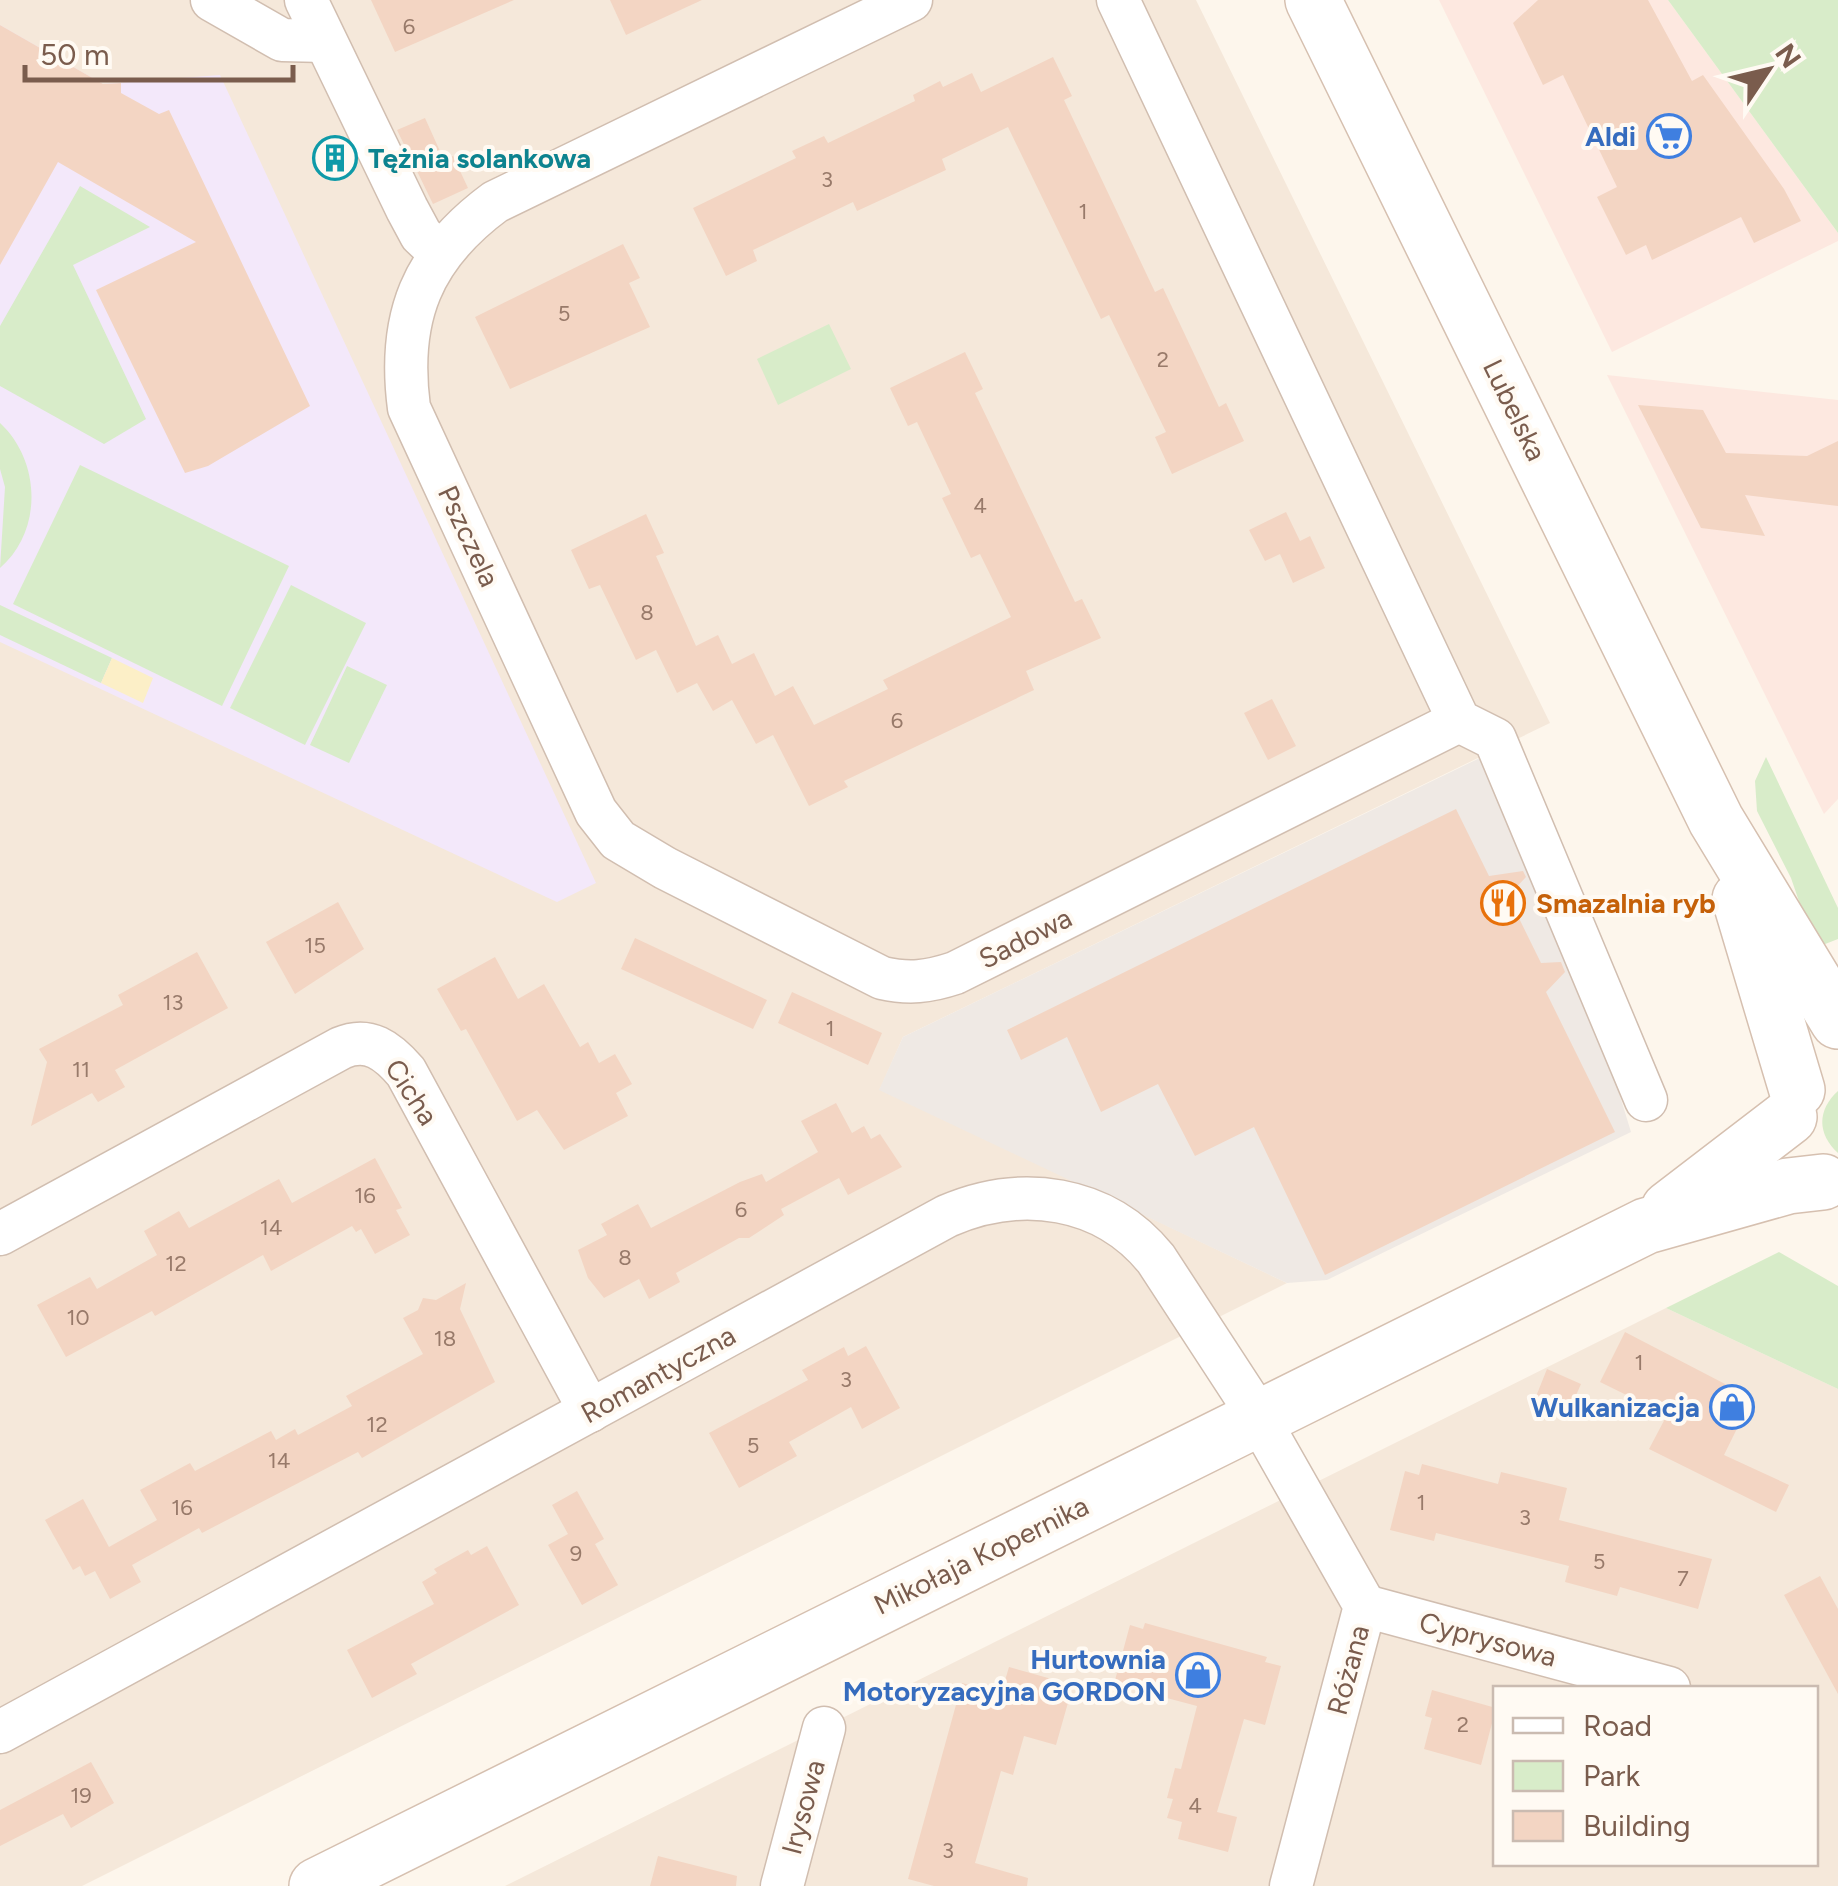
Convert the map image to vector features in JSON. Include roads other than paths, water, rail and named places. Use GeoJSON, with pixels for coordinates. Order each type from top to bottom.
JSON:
{"type":"FeatureCollection","features":[{"type":"Feature","properties":{"kind":"street"},"geometry":{"type":"LineString","coordinates":[[212,0],[282,40],[326,41]]}},
{"type":"Feature","properties":{"kind":"street"},"geometry":{"type":"LineString","coordinates":[[306,0],[414,222],[439,252],[495,202],[912,0]]}},
{"type":"Feature","properties":{"kind":"street"},"geometry":{"type":"LineString","coordinates":[[1118,0],[1459,720],[1496,738],[1646,1100]]}},
{"type":"Feature","properties":{"kind":"street","name":"Lubelska"},"geometry":{"type":"LineString","coordinates":[[1313,0],[1716,820],[1838,1021]]}},
{"type":"Feature","properties":{"kind":"street","name":"Pszczela"},"geometry":{"type":"LineString","coordinates":[[439,252],[420,284],[410,324],[404,375],[409,408],[596,812]]}},
{"type":"Feature","properties":{"kind":"street","name":"Sadowa"},"geometry":{"type":"LineString","coordinates":[[596,812],[618,840],[665,868],[865,969],[907,984],[956,973],[1459,720]]}},
{"type":"Feature","properties":{"kind":"street","name":"Lubelska"},"geometry":{"type":"LineString","coordinates":[[1716,820],[1793,1103],[1797,1154],[1830,1184]]}},
{"type":"Feature","properties":{"kind":"street","name":"Cicha"},"geometry":{"type":"LineString","coordinates":[[0,1234],[340,1048],[353,1043],[378,1046],[390,1053],[406,1072],[590,1411]]}},
{"type":"Feature","properties":{"kind":"street","name":"Mikołaja Kopernika"},"geometry":{"type":"LineString","coordinates":[[1646,1226],[1793,1103],[1807,1074],[1838,1055]]}},
{"type":"Feature","properties":{"kind":"street","name":"Mikołaja Kopernika"},"geometry":{"type":"LineString","coordinates":[[335,1882],[1646,1226],[1788,1186],[1830,1184]]}},
{"type":"Feature","properties":{"kind":"street","name":"Romantyczna"},"geometry":{"type":"LineString","coordinates":[[0,1732],[977,1203],[1010,1198],[1065,1201],[1095,1211],[1142,1242],[1258,1417]]}},
{"type":"Feature","properties":{"kind":"street","name":"Różana"},"geometry":{"type":"LineString","coordinates":[[1258,1417],[1365,1606],[1291,1886]]}},
{"type":"Feature","properties":{"kind":"street","name":"Cyprysowa"},"geometry":{"type":"LineString","coordinates":[[1365,1606],[1663,1686]]}},
{"type":"Feature","properties":{"kind":"street","name":"Irysowa"},"geometry":{"type":"LineString","coordinates":[[782,1886],[824,1728]]}},
{"type":"Feature","properties":{"kind":"place","name":"Aldi"},"geometry":{"type":"Point","coordinates":[1669,136]}},
{"type":"Feature","properties":{"kind":"place","name":"Tężnia solankowa"},"geometry":{"type":"Point","coordinates":[335,158]}},
{"type":"Feature","properties":{"kind":"place","name":"Smazalnia ryb"},"geometry":{"type":"Point","coordinates":[1503,903]}},
{"type":"Feature","properties":{"kind":"place","name":"Wulkanizacja"},"geometry":{"type":"Point","coordinates":[1732,1407]}},
{"type":"Feature","properties":{"kind":"place","name":"Hurtownia Motoryzacyjna GORDON"},"geometry":{"type":"Point","coordinates":[1198,1675]}}]}
